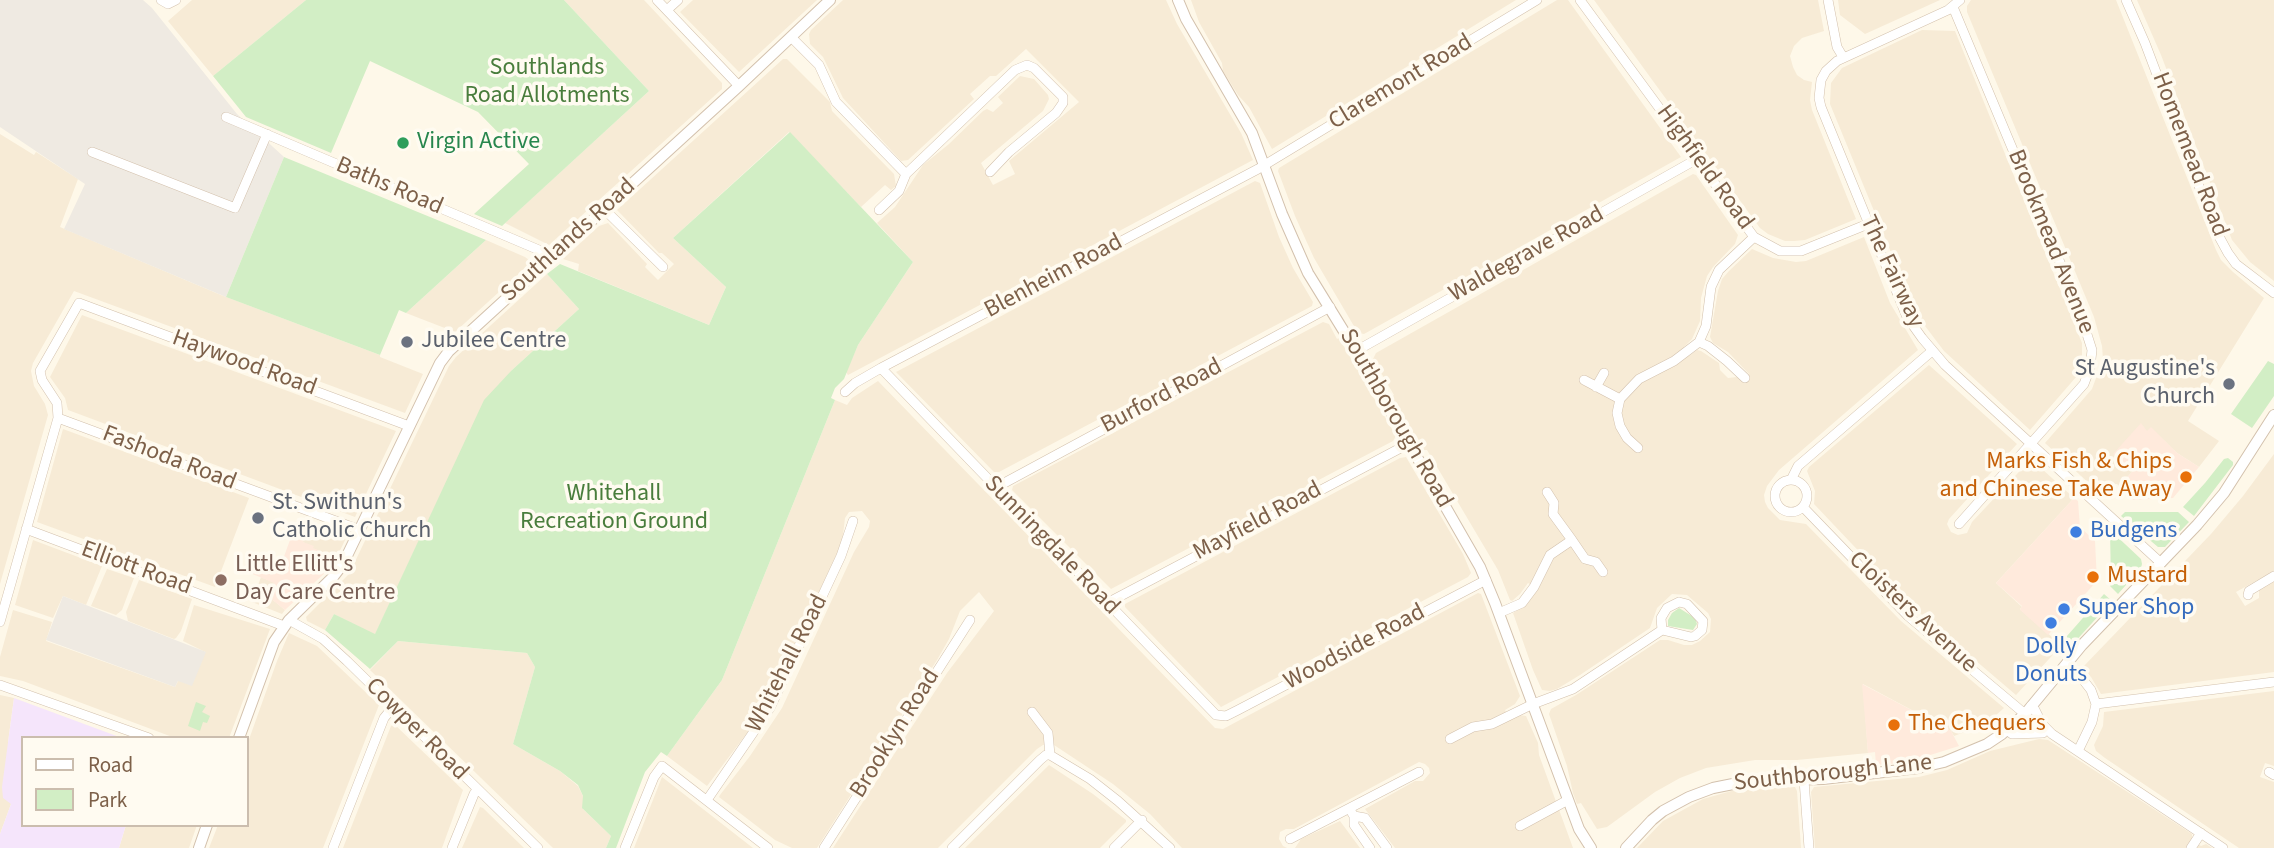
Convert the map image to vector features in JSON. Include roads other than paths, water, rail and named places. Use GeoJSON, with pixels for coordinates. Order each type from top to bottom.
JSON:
{"type":"FeatureCollection","features":[{"type":"Feature","properties":{"kind":"street"},"geometry":{"type":"LineString","coordinates":[[657,0],[739,86]]}},
{"type":"Feature","properties":{"kind":"street"},"geometry":{"type":"LineString","coordinates":[[667,10],[678,0]]}},
{"type":"Feature","properties":{"kind":"street","name":"Southlands Road"},"geometry":{"type":"LineString","coordinates":[[240,736],[274,642],[286,623],[343,564],[440,363],[449,351],[830,0]]}},
{"type":"Feature","properties":{"kind":"street","name":"Southborough Road"},"geometry":{"type":"LineString","coordinates":[[1178,0],[1252,133],[1299,255],[1410,443],[1486,580],[1579,829],[1591,848]]}},
{"type":"Feature","properties":{"kind":"street","name":"Claremont Road"},"geometry":{"type":"LineString","coordinates":[[1264,166],[1537,0]]}},
{"type":"Feature","properties":{"kind":"street","name":"Highfield Road"},"geometry":{"type":"LineString","coordinates":[[1580,0],[1754,237],[1780,251],[1801,251],[1868,224]]}},
{"type":"Feature","properties":{"kind":"street"},"geometry":{"type":"LineString","coordinates":[[1828,0],[1837,47],[1843,57]]}},
{"type":"Feature","properties":{"kind":"street","name":"Homemead Road"},"geometry":{"type":"LineString","coordinates":[[2126,0],[2216,231],[2236,264],[2274,293]]}},
{"type":"Feature","properties":{"kind":"street","name":"The Fairway"},"geometry":{"type":"LineString","coordinates":[[1957,3],[1843,57],[1826,71],[1821,80],[1821,107],[1907,317],[1932,351],[2161,564]]}},
{"type":"Feature","properties":{"kind":"street","name":"Brookmead Avenue"},"geometry":{"type":"LineString","coordinates":[[1957,3],[2077,303],[2092,350],[2090,368],[2084,384],[1959,524]]}},
{"type":"Feature","properties":{"kind":"street"},"geometry":{"type":"LineString","coordinates":[[792,37],[819,65],[836,102],[906,174]]}},
{"type":"Feature","properties":{"kind":"street"},"geometry":{"type":"LineString","coordinates":[[879,209],[899,191],[906,174],[1015,70],[1027,65],[1034,68],[1063,97],[1063,103],[1056,113],[1009,152],[990,172]]}},
{"type":"Feature","properties":{"kind":"street","name":"Baths Road"},"geometry":{"type":"LineString","coordinates":[[226,117],[551,257]]}},
{"type":"Feature","properties":{"kind":"street"},"geometry":{"type":"LineString","coordinates":[[92,152],[235,208],[267,134]]}},
{"type":"Feature","properties":{"kind":"street","name":"Waldegrave Road"},"geometry":{"type":"LineString","coordinates":[[1356,351],[1697,159]]}},
{"type":"Feature","properties":{"kind":"street","name":"Blenheim Road"},"geometry":{"type":"LineString","coordinates":[[845,392],[881,368],[1264,166]]}},
{"type":"Feature","properties":{"kind":"street"},"geometry":{"type":"LineString","coordinates":[[604,209],[663,267]]}},
{"type":"Feature","properties":{"kind":"street"},"geometry":{"type":"LineString","coordinates":[[1642,437],[1635,446],[1620,426],[1617,413],[1619,399],[1639,379],[1674,361],[1699,342],[1706,326],[1711,287],[1719,270],[1754,237]]}},
{"type":"Feature","properties":{"kind":"street","name":"Haywood Road"},"geometry":{"type":"LineString","coordinates":[[58,418],[57,403],[42,380],[40,370],[79,303],[409,426]]}},
{"type":"Feature","properties":{"kind":"street","name":"Burford Road"},"geometry":{"type":"LineString","coordinates":[[995,488],[1330,307]]}},
{"type":"Feature","properties":{"kind":"street"},"geometry":{"type":"LineString","coordinates":[[1699,342],[1708,346],[1745,378]]}},
{"type":"Feature","properties":{"kind":"street","name":"Cloisters Avenue"},"geometry":{"type":"LineString","coordinates":[[1791,480],[1798,466],[1932,351]]}},
{"type":"Feature","properties":{"kind":"street","name":"Sunningdale Road"},"geometry":{"type":"LineString","coordinates":[[881,368],[1212,712],[1226,716]]}},
{"type":"Feature","properties":{"kind":"street"},"geometry":{"type":"LineString","coordinates":[[1596,387],[1604,373]]}},
{"type":"Feature","properties":{"kind":"street"},"geometry":{"type":"LineString","coordinates":[[1584,380],[1619,399]]}},
{"type":"Feature","properties":{"kind":"street","name":"Southborough Lane"},"geometry":{"type":"LineString","coordinates":[[1626,848],[1652,820],[1676,803],[1695,794],[1734,783],[1886,773],[1944,762],[1987,744],[2028,710],[2066,664],[2224,493],[2274,415]]}},
{"type":"Feature","properties":{"kind":"street"},"geometry":{"type":"LineString","coordinates":[[0,622],[58,418]]}},
{"type":"Feature","properties":{"kind":"street","name":"Fashoda Road"},"geometry":{"type":"LineString","coordinates":[[58,418],[360,530]]}},
{"type":"Feature","properties":{"kind":"street","name":"Mayfield Road"},"geometry":{"type":"LineString","coordinates":[[1108,604],[1410,443]]}},
{"type":"Feature","properties":{"kind":"street","name":"Cloisters Avenue"},"geometry":{"type":"LineString","coordinates":[[1799,481],[1807,491],[1803,508],[1792,512],[1776,504],[1777,486],[1782,482],[1799,481]]}},
{"type":"Feature","properties":{"kind":"street"},"geometry":{"type":"LineString","coordinates":[[1547,492],[1554,503],[1553,514],[1586,559],[1596,562],[1603,572]]}},
{"type":"Feature","properties":{"kind":"street","name":"Cloisters Avenue"},"geometry":{"type":"LineString","coordinates":[[1803,508],[1908,616],[2028,710],[2035,710],[2046,729]]}},
{"type":"Feature","properties":{"kind":"street","name":"Whitehall Road"},"geometry":{"type":"LineString","coordinates":[[707,800],[770,708],[841,556],[853,521]]}},
{"type":"Feature","properties":{"kind":"street","name":"Elliott Road"},"geometry":{"type":"LineString","coordinates":[[26,529],[286,623]]}},
{"type":"Feature","properties":{"kind":"street"},"geometry":{"type":"LineString","coordinates":[[1499,613],[1522,603],[1534,587],[1550,555],[1572,540]]}},
{"type":"Feature","properties":{"kind":"street"},"geometry":{"type":"LineString","coordinates":[[2248,595],[2249,591],[2274,576]]}},
{"type":"Feature","properties":{"kind":"street","name":"Woodside Road"},"geometry":{"type":"LineString","coordinates":[[1226,716],[1486,580]]}},
{"type":"Feature","properties":{"kind":"street"},"geometry":{"type":"LineString","coordinates":[[1450,739],[1473,727],[1492,724],[1573,689],[1662,629],[1691,637],[1700,633],[1703,624],[1698,613],[1687,604],[1679,602],[1667,608],[1661,618],[1662,629]]}},
{"type":"Feature","properties":{"kind":"street","name":"Brooklyn Road"},"geometry":{"type":"LineString","coordinates":[[824,848],[970,620]]}},
{"type":"Feature","properties":{"kind":"street","name":"Cowper Road"},"geometry":{"type":"LineString","coordinates":[[286,623],[323,639],[538,848]]}},
{"type":"Feature","properties":{"kind":"street"},"geometry":{"type":"LineString","coordinates":[[2066,664],[2091,690],[2096,704],[2092,722],[2078,751]]}},
{"type":"Feature","properties":{"kind":"street"},"geometry":{"type":"LineString","coordinates":[[2096,704],[2274,682]]}},
{"type":"Feature","properties":{"kind":"street"},"geometry":{"type":"LineString","coordinates":[[0,685],[143,736]]}},
{"type":"Feature","properties":{"kind":"street"},"geometry":{"type":"LineString","coordinates":[[333,848],[384,718],[393,707]]}},
{"type":"Feature","properties":{"kind":"street"},"geometry":{"type":"LineString","coordinates":[[1032,712],[1048,733],[1050,755]]}},
{"type":"Feature","properties":{"kind":"street"},"geometry":{"type":"LineString","coordinates":[[2007,730],[2012,734],[2043,733],[2046,729],[2223,848]]}},
{"type":"Feature","properties":{"kind":"street"},"geometry":{"type":"LineString","coordinates":[[951,848],[1046,755],[1090,779],[1142,820],[1170,848]]}},
{"type":"Feature","properties":{"kind":"street"},"geometry":{"type":"LineString","coordinates":[[625,848],[654,777],[662,766],[768,848]]}},
{"type":"Feature","properties":{"kind":"street"},"geometry":{"type":"LineString","coordinates":[[1290,839],[1352,813],[1419,772]]}},
{"type":"Feature","properties":{"kind":"street"},"geometry":{"type":"LineString","coordinates":[[1804,780],[1809,848]]}},
{"type":"Feature","properties":{"kind":"street"},"geometry":{"type":"LineString","coordinates":[[452,848],[477,790]]}},
{"type":"Feature","properties":{"kind":"street"},"geometry":{"type":"LineString","coordinates":[[1520,826],[1568,800]]}},
{"type":"Feature","properties":{"kind":"street"},"geometry":{"type":"LineString","coordinates":[[1352,813],[1354,825],[1370,848]]}},
{"type":"Feature","properties":{"kind":"street"},"geometry":{"type":"LineString","coordinates":[[1352,813],[1365,818],[1387,848]]}},
{"type":"Feature","properties":{"kind":"street"},"geometry":{"type":"LineString","coordinates":[[1114,848],[1142,820]]}},
{"type":"Feature","properties":{"kind":"street"},"geometry":{"type":"LineString","coordinates":[[199,848],[207,827]]}},
{"type":"Feature","properties":{"kind":"street"},"geometry":{"type":"LineString","coordinates":[[2191,848],[2201,833]]}},
{"type":"Feature","properties":{"kind":"place","name":"Virgin Active"},"geometry":{"type":"Point","coordinates":[403,143]}},
{"type":"Feature","properties":{"kind":"place","name":"Jubilee Centre"},"geometry":{"type":"Point","coordinates":[407,342]}},
{"type":"Feature","properties":{"kind":"place","name":"St Augustine's Church"},"geometry":{"type":"Point","coordinates":[2229,384]}},
{"type":"Feature","properties":{"kind":"place","name":"Marks Fish & Chips and Chinese Take Away"},"geometry":{"type":"Point","coordinates":[2186,477]}},
{"type":"Feature","properties":{"kind":"place","name":"St. Swithun's Catholic Church"},"geometry":{"type":"Point","coordinates":[258,518]}},
{"type":"Feature","properties":{"kind":"place","name":"Budgens"},"geometry":{"type":"Point","coordinates":[2076,532]}},
{"type":"Feature","properties":{"kind":"place","name":"Mustard"},"geometry":{"type":"Point","coordinates":[2093,577]}},
{"type":"Feature","properties":{"kind":"place","name":"Little Ellitt's Day Care Centre"},"geometry":{"type":"Point","coordinates":[221,580]}},
{"type":"Feature","properties":{"kind":"place","name":"Super Shop"},"geometry":{"type":"Point","coordinates":[2064,609]}},
{"type":"Feature","properties":{"kind":"place","name":"Dolly Donuts"},"geometry":{"type":"Point","coordinates":[2051,623]}},
{"type":"Feature","properties":{"kind":"place","name":"The Chequers"},"geometry":{"type":"Point","coordinates":[1894,725]}},
{"type":"Feature","properties":{"kind":"park label","name":"Southlands Road Allotments"},"geometry":{"type":"Point","coordinates":[547,83]}},
{"type":"Feature","properties":{"kind":"park label","name":"Whitehall Recreation Ground"},"geometry":{"type":"Point","coordinates":[614,509]}}]}
